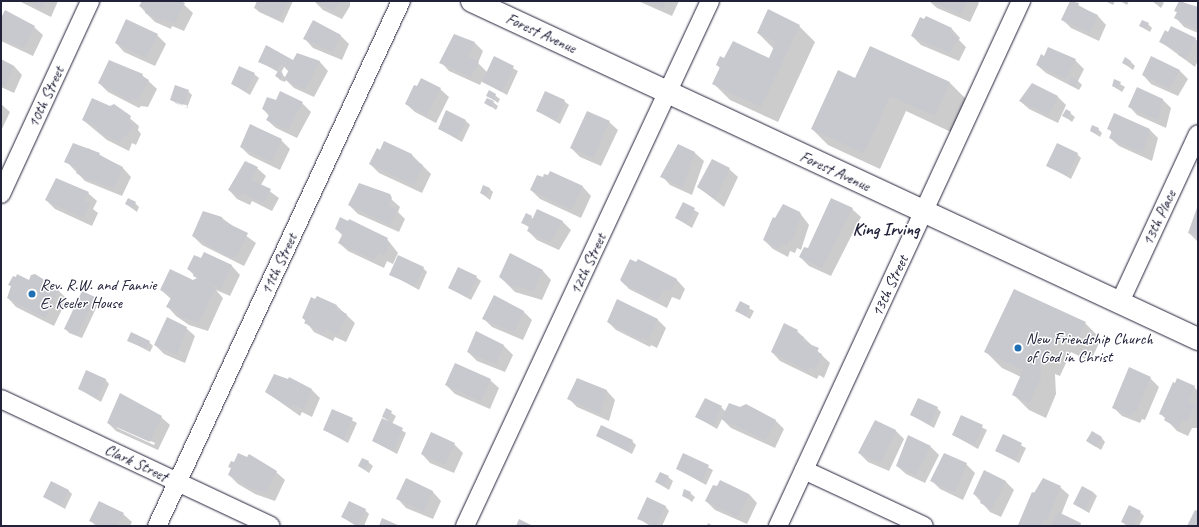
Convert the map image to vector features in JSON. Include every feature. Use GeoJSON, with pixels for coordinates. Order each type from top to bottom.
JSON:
{"type":"FeatureCollection","features":[{"type":"Feature","properties":{"kind":"street","name":"10th Street"},"geometry":{"type":"LineString","coordinates":[[1,194],[90,1]]}},
{"type":"Feature","properties":{"kind":"street","name":"11th Street"},"geometry":{"type":"LineString","coordinates":[[157,526],[400,1]]}},
{"type":"Feature","properties":{"kind":"street","name":"Forest Avenue"},"geometry":{"type":"LineString","coordinates":[[472,1],[922,212],[1198,339]]}},
{"type":"Feature","properties":{"kind":"street","name":"12th Street"},"geometry":{"type":"LineString","coordinates":[[465,526],[710,1]]}},
{"type":"Feature","properties":{"kind":"street","name":"13th Street"},"geometry":{"type":"LineString","coordinates":[[778,526],[922,212],[1021,1]]}},
{"type":"Feature","properties":{"kind":"street","name":"13th Place"},"geometry":{"type":"LineString","coordinates":[[1120,302],[1198,134]]}},
{"type":"Feature","properties":{"kind":"street","name":"Clark Street"},"geometry":{"type":"LineString","coordinates":[[1,399],[270,526]]}},
{"type":"Feature","properties":{"kind":"street"},"geometry":{"type":"LineString","coordinates":[[804,470],[924,526]]}},
{"type":"Feature","properties":{"kind":"building"},"geometry":{"type":"Polygon","coordinates":[[[26,1],[46,1],[42,9],[26,1]]]}},
{"type":"Feature","properties":{"kind":"building"},"geometry":{"type":"Polygon","coordinates":[[[142,1],[180,1],[185,3],[175,23],[163,18],[162,21],[145,13],[146,10],[139,6],[142,1]]]}},
{"type":"Feature","properties":{"kind":"building"},"geometry":{"type":"Polygon","coordinates":[[[257,1],[288,1],[279,20],[254,8],[257,1]]]}},
{"type":"Feature","properties":{"kind":"building"},"geometry":{"type":"Polygon","coordinates":[[[314,1],[340,1],[333,11],[314,1]]]}},
{"type":"Feature","properties":{"kind":"building"},"geometry":{"type":"Polygon","coordinates":[[[643,1],[666,1],[663,8],[643,1]]]}},
{"type":"Feature","properties":{"kind":"building"},"geometry":{"type":"Polygon","coordinates":[[[929,1],[967,1],[961,14],[929,1]]]}},
{"type":"Feature","properties":{"kind":"building"},"geometry":{"type":"Polygon","coordinates":[[[1070,1],[1079,3],[1078,6],[1098,15],[1090,33],[1061,20],[1070,1]]]}},
{"type":"Feature","properties":{"kind":"building"},"geometry":{"type":"Polygon","coordinates":[[[1179,1],[1198,7],[1198,30],[1174,18],[1177,12],[1174,11],[1179,1]]]}},
{"type":"Feature","properties":{"kind":"building"},"geometry":{"type":"Polygon","coordinates":[[[768,9],[800,25],[761,107],[712,84],[720,67],[716,65],[720,56],[724,58],[733,41],[769,58],[776,42],[757,33],[768,9]]]}},
{"type":"Feature","properties":{"kind":"building"},"geometry":{"type":"Polygon","coordinates":[[[5,10],[35,26],[24,48],[1,39],[1,18],[5,10]]]}},
{"type":"Feature","properties":{"kind":"building"},"geometry":{"type":"Polygon","coordinates":[[[926,16],[952,28],[950,32],[958,38],[950,53],[911,36],[920,17],[924,19],[926,16]]]}},
{"type":"Feature","properties":{"kind":"building"},"geometry":{"type":"Polygon","coordinates":[[[126,19],[158,34],[146,58],[115,43],[126,19]]]}},
{"type":"Feature","properties":{"kind":"building"},"geometry":{"type":"Polygon","coordinates":[[[313,20],[341,35],[333,52],[303,39],[313,20]]]}},
{"type":"Feature","properties":{"kind":"building"},"geometry":{"type":"Polygon","coordinates":[[[1142,20],[1149,23],[1146,29],[1139,26],[1142,20]]]}},
{"type":"Feature","properties":{"kind":"building"},"geometry":{"type":"Polygon","coordinates":[[[1171,26],[1196,38],[1186,59],[1178,55],[1179,52],[1159,42],[1165,30],[1168,32],[1171,26]]]}},
{"type":"Feature","properties":{"kind":"building"},"geometry":{"type":"Polygon","coordinates":[[[454,34],[475,42],[468,57],[479,62],[471,77],[439,63],[454,34]]]}},
{"type":"Feature","properties":{"kind":"building"},"geometry":{"type":"Polygon","coordinates":[[[266,45],[293,60],[297,53],[320,61],[305,90],[284,79],[290,68],[280,64],[277,70],[258,62],[266,45]]]}},
{"type":"Feature","properties":{"kind":"building"},"geometry":{"type":"Polygon","coordinates":[[[870,46],[950,82],[935,116],[890,96],[864,153],[811,129],[838,70],[855,78],[870,46]]]}},
{"type":"Feature","properties":{"kind":"building"},"geometry":{"type":"Polygon","coordinates":[[[1048,47],[1076,59],[1066,79],[1036,65],[1041,54],[1044,56],[1048,47]]]}},
{"type":"Feature","properties":{"kind":"building"},"geometry":{"type":"Polygon","coordinates":[[[494,56],[514,66],[502,92],[482,82],[494,56]]]}},
{"type":"Feature","properties":{"kind":"building"},"geometry":{"type":"Polygon","coordinates":[[[1151,56],[1180,70],[1169,88],[1142,75],[1151,56]]]}},
{"type":"Feature","properties":{"kind":"building"},"geometry":{"type":"Polygon","coordinates":[[[1125,57],[1131,61],[1128,66],[1122,63],[1125,57]]]}},
{"type":"Feature","properties":{"kind":"building"},"geometry":{"type":"Polygon","coordinates":[[[1,59],[14,66],[5,86],[1,84],[1,59]]]}},
{"type":"Feature","properties":{"kind":"building"},"geometry":{"type":"Polygon","coordinates":[[[109,60],[143,74],[142,76],[149,80],[139,99],[132,98],[131,101],[98,83],[109,60]]]}},
{"type":"Feature","properties":{"kind":"building"},"geometry":{"type":"Polygon","coordinates":[[[239,66],[255,73],[246,91],[231,84],[239,66]]]}},
{"type":"Feature","properties":{"kind":"building"},"geometry":{"type":"Polygon","coordinates":[[[278,71],[283,73],[281,79],[275,76],[278,71]]]}},
{"type":"Feature","properties":{"kind":"building"},"geometry":{"type":"Polygon","coordinates":[[[1071,77],[1078,80],[1075,87],[1068,84],[1071,77]]]}},
{"type":"Feature","properties":{"kind":"building"},"geometry":{"type":"Polygon","coordinates":[[[421,78],[441,88],[427,115],[405,104],[414,85],[417,86],[421,78]]]}},
{"type":"Feature","properties":{"kind":"building"},"geometry":{"type":"Polygon","coordinates":[[[1114,79],[1121,82],[1118,89],[1112,86],[1114,79]]]}},
{"type":"Feature","properties":{"kind":"building"},"geometry":{"type":"Polygon","coordinates":[[[1032,83],[1058,96],[1049,115],[1019,101],[1032,83]]]}},
{"type":"Feature","properties":{"kind":"building"},"geometry":{"type":"Polygon","coordinates":[[[175,85],[189,90],[183,105],[170,100],[175,85]]]}},
{"type":"Feature","properties":{"kind":"building"},"geometry":{"type":"Polygon","coordinates":[[[1137,87],[1163,99],[1158,120],[1128,107],[1137,87]]]}},
{"type":"Feature","properties":{"kind":"building"},"geometry":{"type":"Polygon","coordinates":[[[489,90],[496,94],[494,100],[486,96],[489,90]]]}},
{"type":"Feature","properties":{"kind":"building"},"geometry":{"type":"Polygon","coordinates":[[[280,91],[303,102],[288,130],[266,120],[270,113],[262,109],[267,97],[276,100],[280,91]]]}},
{"type":"Feature","properties":{"kind":"building"},"geometry":{"type":"Polygon","coordinates":[[[545,91],[565,100],[556,120],[536,111],[545,91]]]}},
{"type":"Feature","properties":{"kind":"building"},"geometry":{"type":"Polygon","coordinates":[[[92,98],[110,106],[114,104],[131,116],[129,122],[133,124],[127,137],[123,136],[120,143],[97,131],[99,128],[82,120],[92,98]]]}},
{"type":"Feature","properties":{"kind":"building"},"geometry":{"type":"Polygon","coordinates":[[[487,98],[494,101],[491,107],[484,103],[487,98]]]}},
{"type":"Feature","properties":{"kind":"building"},"geometry":{"type":"Polygon","coordinates":[[[1066,109],[1071,112],[1068,119],[1062,116],[1066,109]]]}},
{"type":"Feature","properties":{"kind":"building"},"geometry":{"type":"Polygon","coordinates":[[[446,110],[466,120],[458,138],[438,129],[446,110]]]}},
{"type":"Feature","properties":{"kind":"building"},"geometry":{"type":"Polygon","coordinates":[[[587,111],[610,121],[593,158],[570,148],[587,111]]]}},
{"type":"Feature","properties":{"kind":"building"},"geometry":{"type":"Polygon","coordinates":[[[1114,113],[1150,129],[1143,153],[1109,138],[1112,131],[1107,129],[1114,113]]]}},
{"type":"Feature","properties":{"kind":"building"},"geometry":{"type":"Polygon","coordinates":[[[250,124],[282,139],[272,162],[240,147],[250,124]]]}},
{"type":"Feature","properties":{"kind":"building"},"geometry":{"type":"Polygon","coordinates":[[[1092,125],[1099,128],[1096,134],[1090,131],[1092,125]]]}},
{"type":"Feature","properties":{"kind":"building"},"geometry":{"type":"Polygon","coordinates":[[[384,141],[412,154],[413,160],[423,165],[414,185],[369,164],[377,148],[380,150],[384,141]]]}},
{"type":"Feature","properties":{"kind":"building"},"geometry":{"type":"Polygon","coordinates":[[[73,143],[100,153],[99,155],[123,167],[114,188],[86,179],[76,173],[78,168],[64,162],[73,143]]]}},
{"type":"Feature","properties":{"kind":"building"},"geometry":{"type":"Polygon","coordinates":[[[1057,143],[1078,153],[1067,176],[1046,166],[1057,143]]]}},
{"type":"Feature","properties":{"kind":"building"},"geometry":{"type":"Polygon","coordinates":[[[678,144],[695,152],[683,187],[660,177],[678,144]]]}},
{"type":"Feature","properties":{"kind":"building"},"geometry":{"type":"Polygon","coordinates":[[[712,159],[730,168],[715,199],[697,187],[712,159]]]}},
{"type":"Feature","properties":{"kind":"building"},"geometry":{"type":"Polygon","coordinates":[[[245,161],[258,167],[251,180],[271,189],[264,203],[243,193],[241,197],[228,190],[245,161]]]}},
{"type":"Feature","properties":{"kind":"building"},"geometry":{"type":"Polygon","coordinates":[[[550,171],[583,186],[572,210],[530,190],[537,175],[543,177],[544,174],[548,175],[550,171]]]}},
{"type":"Feature","properties":{"kind":"building"},"geometry":{"type":"Polygon","coordinates":[[[56,178],[89,192],[84,201],[90,203],[83,218],[45,200],[56,178]]]}},
{"type":"Feature","properties":{"kind":"building"},"geometry":{"type":"Polygon","coordinates":[[[359,183],[390,194],[392,198],[388,206],[397,210],[390,225],[348,205],[359,183]]]}},
{"type":"Feature","properties":{"kind":"building"},"geometry":{"type":"Polygon","coordinates":[[[483,185],[490,188],[486,196],[480,193],[483,185]]]}},
{"type":"Feature","properties":{"kind":"building"},"geometry":{"type":"Polygon","coordinates":[[[128,198],[136,202],[133,208],[125,204],[128,198]]]}},
{"type":"Feature","properties":{"kind":"building"},"geometry":{"type":"Polygon","coordinates":[[[831,198],[853,208],[822,268],[799,257],[804,247],[808,248],[831,198]]]}},
{"type":"Feature","properties":{"kind":"building"},"geometry":{"type":"Polygon","coordinates":[[[683,202],[695,208],[687,224],[675,218],[683,202]]]}},
{"type":"Feature","properties":{"kind":"building"},"geometry":{"type":"Polygon","coordinates":[[[783,204],[800,212],[801,216],[792,242],[789,240],[787,245],[782,243],[779,249],[763,240],[773,217],[775,218],[783,204]]]}},
{"type":"Feature","properties":{"kind":"building"},"geometry":{"type":"Polygon","coordinates":[[[1198,205],[1198,236],[1188,233],[1198,205]]]}},
{"type":"Feature","properties":{"kind":"building"},"geometry":{"type":"Polygon","coordinates":[[[537,209],[563,221],[550,242],[527,231],[537,209]]]}},
{"type":"Feature","properties":{"kind":"building"},"geometry":{"type":"Polygon","coordinates":[[[203,211],[222,217],[223,221],[248,233],[236,258],[225,255],[192,236],[203,211]]]}},
{"type":"Feature","properties":{"kind":"building"},"geometry":{"type":"Polygon","coordinates":[[[526,213],[532,216],[528,226],[521,223],[526,213]]]}},
{"type":"Feature","properties":{"kind":"building"},"geometry":{"type":"Polygon","coordinates":[[[340,217],[348,221],[349,219],[388,238],[386,242],[390,244],[384,256],[379,253],[375,260],[338,243],[343,233],[335,229],[340,217]]]}},
{"type":"Feature","properties":{"kind":"building"},"geometry":{"type":"Polygon","coordinates":[[[204,252],[232,265],[221,289],[193,276],[194,273],[187,269],[194,255],[201,258],[204,252]]]}},
{"type":"Feature","properties":{"kind":"building"},"geometry":{"type":"Polygon","coordinates":[[[510,253],[543,270],[533,292],[516,285],[515,288],[499,277],[510,253]]]}},
{"type":"Feature","properties":{"kind":"building"},"geometry":{"type":"Polygon","coordinates":[[[398,255],[424,267],[415,286],[389,275],[398,255]]]}},
{"type":"Feature","properties":{"kind":"building"},"geometry":{"type":"Polygon","coordinates":[[[630,259],[636,262],[638,259],[677,279],[671,292],[663,289],[658,300],[625,285],[620,280],[630,259]]]}},
{"type":"Feature","properties":{"kind":"building"},"geometry":{"type":"Polygon","coordinates":[[[458,267],[477,276],[467,297],[448,288],[458,267]]]}},
{"type":"Feature","properties":{"kind":"building"},"geometry":{"type":"Polygon","coordinates":[[[170,269],[193,280],[197,278],[215,288],[199,323],[179,316],[178,312],[166,307],[172,296],[160,290],[170,269]]]}},
{"type":"Feature","properties":{"kind":"building","name":"Rev. R.W. and Fannie E. Keeler House"},"geometry":{"type":"Polygon","coordinates":[[[17,274],[29,280],[31,275],[35,274],[59,289],[45,318],[7,298],[11,286],[8,285],[13,276],[16,277],[17,274]]]}},
{"type":"Feature","properties":{"kind":"building","name":"New Friendship Church of God in Christ"},"geometry":{"type":"Polygon","coordinates":[[[1014,289],[1086,322],[1076,342],[1071,340],[1069,344],[1055,337],[1044,361],[1040,359],[1041,378],[1029,403],[1012,395],[1023,370],[984,352],[1014,289]]]}},
{"type":"Feature","properties":{"kind":"building"},"geometry":{"type":"Polygon","coordinates":[[[82,291],[95,297],[77,335],[64,329],[82,291]]]}},
{"type":"Feature","properties":{"kind":"building"},"geometry":{"type":"Polygon","coordinates":[[[494,295],[524,311],[514,332],[482,319],[494,295]]]}},
{"type":"Feature","properties":{"kind":"building"},"geometry":{"type":"Polygon","coordinates":[[[317,296],[337,305],[336,309],[347,314],[338,335],[326,329],[324,333],[304,323],[306,320],[302,318],[311,297],[315,299],[317,296]]]}},
{"type":"Feature","properties":{"kind":"building"},"geometry":{"type":"Polygon","coordinates":[[[617,299],[658,319],[648,340],[642,337],[641,340],[607,322],[617,299]]]}},
{"type":"Feature","properties":{"kind":"building"},"geometry":{"type":"Polygon","coordinates":[[[740,301],[750,306],[746,316],[735,311],[740,301]]]}},
{"type":"Feature","properties":{"kind":"building"},"geometry":{"type":"Polygon","coordinates":[[[167,317],[187,327],[177,355],[154,345],[167,317]]]}},
{"type":"Feature","properties":{"kind":"building"},"geometry":{"type":"Polygon","coordinates":[[[784,323],[798,330],[796,333],[804,337],[802,341],[819,348],[817,352],[822,354],[815,370],[810,367],[808,371],[771,352],[784,323]]]}},
{"type":"Feature","properties":{"kind":"building"},"geometry":{"type":"Polygon","coordinates":[[[476,331],[504,345],[496,364],[467,352],[476,331]]]}},
{"type":"Feature","properties":{"kind":"building"},"geometry":{"type":"Polygon","coordinates":[[[131,332],[150,341],[146,349],[127,341],[131,332]]]}},
{"type":"Feature","properties":{"kind":"building"},"geometry":{"type":"Polygon","coordinates":[[[455,363],[491,379],[481,401],[445,385],[455,363]]]}},
{"type":"Feature","properties":{"kind":"building"},"geometry":{"type":"Polygon","coordinates":[[[1129,367],[1151,377],[1136,412],[1133,411],[1131,416],[1112,408],[1129,367]]]}},
{"type":"Feature","properties":{"kind":"building"},"geometry":{"type":"Polygon","coordinates":[[[86,370],[106,379],[97,398],[78,389],[86,370]]]}},
{"type":"Feature","properties":{"kind":"building"},"geometry":{"type":"Polygon","coordinates":[[[274,374],[288,379],[289,377],[312,389],[304,410],[293,404],[291,408],[265,392],[274,374]]]}},
{"type":"Feature","properties":{"kind":"building"},"geometry":{"type":"Polygon","coordinates":[[[577,378],[607,390],[600,414],[567,399],[577,378]]]}},
{"type":"Feature","properties":{"kind":"building"},"geometry":{"type":"Polygon","coordinates":[[[1177,378],[1195,386],[1189,402],[1195,405],[1187,422],[1183,420],[1179,428],[1164,420],[1166,417],[1159,414],[1173,382],[1175,383],[1177,378]]]}},
{"type":"Feature","properties":{"kind":"building"},"geometry":{"type":"Polygon","coordinates":[[[120,393],[162,416],[150,442],[107,423],[120,393]]]}},
{"type":"Feature","properties":{"kind":"building"},"geometry":{"type":"Polygon","coordinates":[[[705,398],[722,406],[713,426],[695,417],[705,398]]]}},
{"type":"Feature","properties":{"kind":"building"},"geometry":{"type":"Polygon","coordinates":[[[918,398],[938,407],[930,424],[910,415],[918,398]]]}},
{"type":"Feature","properties":{"kind":"building"},"geometry":{"type":"Polygon","coordinates":[[[729,403],[740,407],[746,404],[776,420],[766,440],[721,419],[729,403]]]}},
{"type":"Feature","properties":{"kind":"building"},"geometry":{"type":"Polygon","coordinates":[[[386,408],[392,411],[388,420],[382,417],[386,408]]]}},
{"type":"Feature","properties":{"kind":"building"},"geometry":{"type":"Polygon","coordinates":[[[332,409],[353,418],[344,439],[323,430],[332,409]]]}},
{"type":"Feature","properties":{"kind":"building"},"geometry":{"type":"Polygon","coordinates":[[[961,415],[983,425],[974,445],[952,435],[961,415]]]}},
{"type":"Feature","properties":{"kind":"building"},"geometry":{"type":"Polygon","coordinates":[[[382,418],[403,428],[393,451],[372,441],[382,418]]]}},
{"type":"Feature","properties":{"kind":"building"},"geometry":{"type":"Polygon","coordinates":[[[875,420],[896,430],[881,463],[858,453],[875,420]]]}},
{"type":"Feature","properties":{"kind":"building"},"geometry":{"type":"Polygon","coordinates":[[[601,425],[633,440],[628,451],[596,436],[601,425]]]}},
{"type":"Feature","properties":{"kind":"building"},"geometry":{"type":"Polygon","coordinates":[[[1092,431],[1102,437],[1096,447],[1086,441],[1092,431]]]}},
{"type":"Feature","properties":{"kind":"building"},"geometry":{"type":"Polygon","coordinates":[[[431,432],[455,443],[445,465],[421,454],[431,432]]]}},
{"type":"Feature","properties":{"kind":"building"},"geometry":{"type":"Polygon","coordinates":[[[1003,434],[1022,443],[1015,460],[995,451],[1003,434]]]}},
{"type":"Feature","properties":{"kind":"building"},"geometry":{"type":"Polygon","coordinates":[[[908,435],[931,446],[916,475],[896,466],[908,435]]]}},
{"type":"Feature","properties":{"kind":"building"},"geometry":{"type":"Polygon","coordinates":[[[238,453],[247,457],[249,454],[277,471],[266,493],[245,486],[246,484],[228,475],[231,468],[228,467],[231,461],[234,462],[238,453]]]}},
{"type":"Feature","properties":{"kind":"building"},"geometry":{"type":"Polygon","coordinates":[[[683,453],[709,465],[702,481],[676,469],[683,453]]]}},
{"type":"Feature","properties":{"kind":"building"},"geometry":{"type":"Polygon","coordinates":[[[944,453],[967,463],[955,492],[930,481],[944,453]]]}},
{"type":"Feature","properties":{"kind":"building"},"geometry":{"type":"Polygon","coordinates":[[[362,458],[369,461],[365,470],[358,466],[362,458]]]}},
{"type":"Feature","properties":{"kind":"building"},"geometry":{"type":"Polygon","coordinates":[[[984,470],[1006,481],[992,509],[980,503],[982,498],[973,494],[984,470]]]}},
{"type":"Feature","properties":{"kind":"building"},"geometry":{"type":"Polygon","coordinates":[[[660,472],[669,476],[664,486],[655,482],[660,472]]]}},
{"type":"Feature","properties":{"kind":"building"},"geometry":{"type":"Polygon","coordinates":[[[406,478],[433,491],[424,511],[396,499],[406,478]]]}},
{"type":"Feature","properties":{"kind":"building"},"geometry":{"type":"Polygon","coordinates":[[[1043,478],[1061,486],[1047,520],[1044,519],[1040,526],[1018,525],[1032,492],[1034,493],[1043,478]]]}},
{"type":"Feature","properties":{"kind":"building"},"geometry":{"type":"Polygon","coordinates":[[[720,480],[749,494],[738,517],[705,501],[713,485],[717,486],[720,480]]]}},
{"type":"Feature","properties":{"kind":"building"},"geometry":{"type":"Polygon","coordinates":[[[51,481],[69,490],[61,506],[43,497],[51,481]]]}},
{"type":"Feature","properties":{"kind":"building"},"geometry":{"type":"Polygon","coordinates":[[[1082,486],[1093,492],[1085,510],[1073,504],[1082,486]]]}},
{"type":"Feature","properties":{"kind":"building"},"geometry":{"type":"Polygon","coordinates":[[[684,489],[691,492],[688,499],[682,496],[684,489]]]}},
{"type":"Feature","properties":{"kind":"building"},"geometry":{"type":"Polygon","coordinates":[[[647,497],[666,506],[656,526],[637,519],[647,497]]]}},
{"type":"Feature","properties":{"kind":"building"},"geometry":{"type":"Polygon","coordinates":[[[99,501],[124,513],[117,526],[101,526],[89,521],[99,501]]]}},
{"type":"Feature","properties":{"kind":"building"},"geometry":{"type":"Polygon","coordinates":[[[349,501],[366,509],[358,525],[341,517],[349,501]]]}},
{"type":"Feature","properties":{"kind":"building"},"geometry":{"type":"Polygon","coordinates":[[[1129,505],[1141,511],[1133,526],[1121,522],[1129,505]]]}},
{"type":"Feature","properties":{"kind":"building"},"geometry":{"type":"Polygon","coordinates":[[[1195,510],[1198,511],[1198,526],[1187,526],[1195,510]]]}},
{"type":"Feature","properties":{"kind":"building"},"geometry":{"type":"Polygon","coordinates":[[[1058,512],[1081,523],[1080,526],[1051,526],[1058,512]]]}},
{"type":"Feature","properties":{"kind":"building"},"geometry":{"type":"Polygon","coordinates":[[[382,518],[400,526],[379,526],[382,518]]]}},
{"type":"Feature","properties":{"kind":"building"},"geometry":{"type":"Polygon","coordinates":[[[519,519],[533,526],[516,526],[519,519]]]}},
{"type":"Feature","properties":{"kind":"place","name":"Rev. R.W. and Fannie E. Keeler House"},"geometry":{"type":"Point","coordinates":[32,294]}},
{"type":"Feature","properties":{"kind":"place","name":"New Friendship Church of God in Christ"},"geometry":{"type":"Point","coordinates":[1018,348]}},
{"type":"Feature","properties":{"kind":"district","name":"King Irving"},"geometry":{"type":"Point","coordinates":[886,230]}}]}
